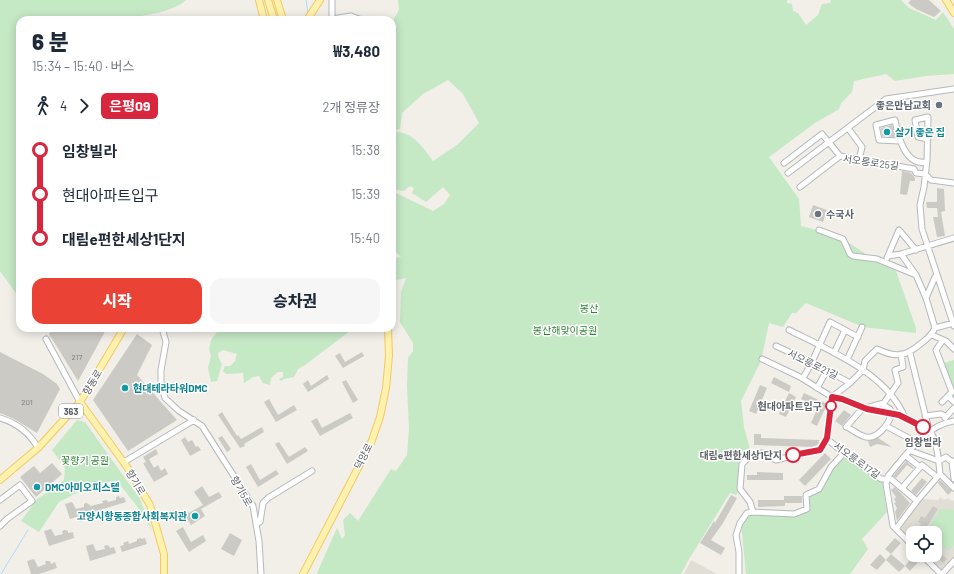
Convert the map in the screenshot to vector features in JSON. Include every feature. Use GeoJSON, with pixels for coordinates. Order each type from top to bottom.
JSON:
{"type":"FeatureCollection","features":[{"type":"Feature","properties":{"kind":"main road"},"geometry":{"type":"LineString","coordinates":[[259,0],[263,16]]}},
{"type":"Feature","properties":{"kind":"main road"},"geometry":{"type":"LineString","coordinates":[[268,0],[273,16]]}},
{"type":"Feature","properties":{"kind":"main road"},"geometry":{"type":"LineString","coordinates":[[277,0],[282,16]]}},
{"type":"Feature","properties":{"kind":"main road"},"geometry":{"type":"LineString","coordinates":[[309,16],[320,0]]}},
{"type":"Feature","properties":{"kind":"main road"},"geometry":{"type":"LineString","coordinates":[[946,0],[954,13]]}},
{"type":"Feature","properties":{"kind":"main road","name":"향동로"},"geometry":{"type":"LineString","coordinates":[[0,480],[38,448],[80,402],[122,332]]}},
{"type":"Feature","properties":{"kind":"main road","name":"덕양로"},"geometry":{"type":"LineString","coordinates":[[303,574],[371,442],[380,417],[386,388],[389,356],[388,332]]}},
{"type":"Feature","properties":{"kind":"main road","name":"향기로"},"geometry":{"type":"LineString","coordinates":[[80,402],[124,462],[150,504],[164,554],[164,574]]}},
{"type":"Feature","properties":{"kind":"street"},"geometry":{"type":"LineString","coordinates":[[332,0],[332,16]]}},
{"type":"Feature","properties":{"kind":"street"},"geometry":{"type":"LineString","coordinates":[[788,173],[886,99],[954,89]]}},
{"type":"Feature","properties":{"kind":"street"},"geometry":{"type":"LineString","coordinates":[[928,139],[922,139],[918,136],[915,120],[928,117],[928,139],[925,174],[920,205],[922,229],[937,275],[951,307],[954,324],[935,328]]}},
{"type":"Feature","properties":{"kind":"street"},"geometry":{"type":"LineString","coordinates":[[900,141],[879,140],[876,125],[895,120],[900,141],[915,162],[926,162]]}},
{"type":"Feature","properties":{"kind":"street"},"geometry":{"type":"LineString","coordinates":[[848,128],[862,147],[859,160]]}},
{"type":"Feature","properties":{"kind":"street"},"geometry":{"type":"LineString","coordinates":[[784,163],[822,134],[840,156]]}},
{"type":"Feature","properties":{"kind":"street","name":"서오릉로25길"},"geometry":{"type":"LineString","coordinates":[[800,187],[840,156],[914,169],[916,173],[925,174],[931,180],[954,183]]}},
{"type":"Feature","properties":{"kind":"street"},"geometry":{"type":"LineString","coordinates":[[819,230],[843,239],[850,254],[853,256],[877,259],[916,275]]}},
{"type":"Feature","properties":{"kind":"street"},"geometry":{"type":"LineString","coordinates":[[884,262],[899,230],[916,250]]}},
{"type":"Feature","properties":{"kind":"street"},"geometry":{"type":"LineString","coordinates":[[888,256],[916,250],[954,238]]}},
{"type":"Feature","properties":{"kind":"street"},"geometry":{"type":"LineString","coordinates":[[896,529],[939,475],[939,461],[932,434],[929,430],[925,416],[910,353],[932,335],[935,328],[926,298],[916,275],[901,254]]}},
{"type":"Feature","properties":{"kind":"street"},"geometry":{"type":"LineString","coordinates":[[926,298],[937,275]]}},
{"type":"Feature","properties":{"kind":"street"},"geometry":{"type":"LineString","coordinates":[[803,378],[830,322],[858,337]]}},
{"type":"Feature","properties":{"kind":"street"},"geometry":{"type":"LineString","coordinates":[[847,360],[862,327]]}},
{"type":"Feature","properties":{"kind":"street"},"geometry":{"type":"LineString","coordinates":[[789,330],[863,370],[890,394],[902,408],[906,418],[929,430]]}},
{"type":"Feature","properties":{"kind":"street"},"geometry":{"type":"LineString","coordinates":[[834,353],[845,330]]}},
{"type":"Feature","properties":{"kind":"street","name":"향기5로"},"geometry":{"type":"LineString","coordinates":[[163,332],[166,342],[161,370],[161,383],[165,398],[179,411],[202,426],[253,506],[258,523],[257,532],[261,574]]}},
{"type":"Feature","properties":{"kind":"street"},"geometry":{"type":"LineString","coordinates":[[932,335],[943,340],[954,349]]}},
{"type":"Feature","properties":{"kind":"street"},"geometry":{"type":"LineString","coordinates":[[46,340],[80,402]]}},
{"type":"Feature","properties":{"kind":"street"},"geometry":{"type":"LineString","coordinates":[[942,402],[952,392],[936,350],[943,340]]}},
{"type":"Feature","properties":{"kind":"street","name":"서오릉로21길"},"geometry":{"type":"LineString","coordinates":[[776,346],[827,370],[850,383]]}},
{"type":"Feature","properties":{"kind":"street","name":"서오릉로21길"},"geometry":{"type":"LineString","coordinates":[[832,397],[850,383],[863,370],[865,361],[877,349],[889,355],[910,353]]}},
{"type":"Feature","properties":{"kind":"street"},"geometry":{"type":"LineString","coordinates":[[865,409],[882,404],[898,383],[895,370],[903,367],[901,354]]}},
{"type":"Feature","properties":{"kind":"street","name":"서오릉로21길"},"geometry":{"type":"LineString","coordinates":[[762,359],[803,378],[832,397],[842,399],[865,409],[892,413],[906,418]]}},
{"type":"Feature","properties":{"kind":"street"},"geometry":{"type":"LineString","coordinates":[[817,388],[827,370]]}},
{"type":"Feature","properties":{"kind":"street"},"geometry":{"type":"LineString","coordinates":[[754,512],[750,502],[740,489],[742,464],[751,455],[762,453],[776,460],[820,450],[827,438],[832,397]]}},
{"type":"Feature","properties":{"kind":"street"},"geometry":{"type":"LineString","coordinates":[[948,397],[954,402]]}},
{"type":"Feature","properties":{"kind":"street"},"geometry":{"type":"LineString","coordinates":[[882,404],[890,409],[892,413],[886,426],[918,443]]}},
{"type":"Feature","properties":{"kind":"street"},"geometry":{"type":"LineString","coordinates":[[943,423],[946,416],[954,408]]}},
{"type":"Feature","properties":{"kind":"street","name":"서오릉로17길"},"geometry":{"type":"LineString","coordinates":[[865,409],[862,409],[846,427],[870,438],[878,434],[886,426]]}},
{"type":"Feature","properties":{"kind":"street"},"geometry":{"type":"LineString","coordinates":[[925,416],[941,414],[946,416]]}},
{"type":"Feature","properties":{"kind":"street"},"geometry":{"type":"LineString","coordinates":[[0,418],[14,422],[34,440],[38,448]]}},
{"type":"Feature","properties":{"kind":"street"},"geometry":{"type":"LineString","coordinates":[[124,462],[194,420]]}},
{"type":"Feature","properties":{"kind":"street","name":"서오릉로17길"},"geometry":{"type":"LineString","coordinates":[[887,479],[929,430],[943,423],[954,421]]}},
{"type":"Feature","properties":{"kind":"street","name":"서오릉로17길"},"geometry":{"type":"LineString","coordinates":[[827,438],[881,479],[891,479],[917,501]]}},
{"type":"Feature","properties":{"kind":"street"},"geometry":{"type":"LineString","coordinates":[[911,451],[939,461],[946,457],[953,461],[952,476],[954,479]]}},
{"type":"Feature","properties":{"kind":"street"},"geometry":{"type":"LineString","coordinates":[[739,574],[739,552],[736,535],[740,522],[747,514],[754,512],[794,514],[807,509],[806,495],[819,489],[831,467],[844,452]]}},
{"type":"Feature","properties":{"kind":"street"},"geometry":{"type":"LineString","coordinates":[[906,456],[920,467],[922,465],[939,475],[954,488]]}},
{"type":"Feature","properties":{"kind":"street"},"geometry":{"type":"LineString","coordinates":[[902,488],[920,467]]}},
{"type":"Feature","properties":{"kind":"street"},"geometry":{"type":"LineString","coordinates":[[258,523],[263,503],[268,498],[312,471]]}},
{"type":"Feature","properties":{"kind":"street"},"geometry":{"type":"LineString","coordinates":[[887,479],[886,484],[893,526],[906,539]]}},
{"type":"Feature","properties":{"kind":"street"},"geometry":{"type":"LineString","coordinates":[[0,500],[20,485],[32,501],[7,519],[0,526]]}},
{"type":"Feature","properties":{"kind":"street"},"geometry":{"type":"LineString","coordinates":[[929,562],[942,574],[954,561]]}},
{"type":"Feature","properties":{"kind":"shaded area"},"geometry":{"type":"Polygon","coordinates":[[[940,497],[944,500],[948,498],[952,501],[954,500],[954,557],[942,570],[934,562],[942,562],[942,526],[906,526],[906,535],[900,529],[920,501],[923,499],[938,500],[940,497]]]}},
{"type":"Feature","properties":{"kind":"shaded area"},"geometry":{"type":"Polygon","coordinates":[[[691,560],[717,574],[684,574],[691,560]]]}},
{"type":"Feature","properties":{"kind":"green space"},"geometry":{"type":"Polygon","coordinates":[[[0,0],[186,0],[173,8],[154,14],[139,16],[16,16],[16,293],[0,271],[0,0]]]}},
{"type":"Feature","properties":{"kind":"green space","name":"봉산"},"geometry":{"type":"Polygon","coordinates":[[[398,0],[787,0],[787,3],[792,4],[793,11],[798,13],[806,25],[818,15],[822,4],[830,3],[831,0],[901,0],[909,8],[936,20],[943,12],[954,29],[954,74],[925,76],[895,81],[886,74],[854,81],[852,92],[841,103],[839,109],[815,123],[769,157],[799,199],[801,226],[839,236],[876,261],[896,271],[916,328],[916,333],[863,327],[806,303],[796,313],[792,313],[783,327],[769,323],[761,361],[741,401],[744,427],[751,453],[740,465],[739,491],[736,495],[730,493],[681,574],[317,573],[337,528],[342,539],[345,535],[343,520],[350,513],[358,521],[391,469],[396,471],[407,455],[409,429],[407,386],[408,358],[413,351],[413,343],[400,322],[401,292],[406,278],[396,280],[396,258],[401,257],[396,252],[396,193],[433,211],[444,204],[450,195],[443,187],[426,202],[412,193],[414,188],[410,186],[404,191],[396,190],[396,132],[405,134],[416,140],[433,161],[457,145],[479,123],[463,94],[448,80],[423,94],[402,113],[400,129],[396,130],[396,16],[399,10],[398,0]]]}},
{"type":"Feature","properties":{"kind":"green space"},"geometry":{"type":"Polygon","coordinates":[[[217,332],[349,332],[298,369],[294,377],[281,381],[279,379],[283,377],[283,372],[278,372],[271,378],[270,385],[263,383],[259,376],[253,377],[244,383],[243,373],[226,374],[223,371],[225,366],[230,366],[235,361],[237,354],[223,350],[218,353],[222,364],[217,381],[211,382],[208,368],[211,356],[209,349],[211,340],[217,332]]]}},
{"type":"Feature","properties":{"kind":"green space"},"geometry":{"type":"Polygon","coordinates":[[[954,360],[954,401],[943,363],[954,360]]]}},
{"type":"Feature","properties":{"kind":"green space","name":"꽃향기 공원"},"geometry":{"type":"Polygon","coordinates":[[[77,420],[85,422],[140,499],[152,530],[136,505],[117,481],[96,483],[59,502],[39,532],[21,521],[36,500],[64,480],[65,468],[52,450],[77,420]]]}},
{"type":"Feature","properties":{"kind":"green space"},"geometry":{"type":"Polygon","coordinates":[[[845,455],[882,481],[887,512],[862,539],[868,549],[850,574],[746,574],[741,523],[753,512],[794,514],[807,509],[809,498],[820,490],[832,470],[845,455]]]}},
{"type":"Feature","properties":{"kind":"green space"},"geometry":{"type":"Polygon","coordinates":[[[940,509],[954,510],[954,545],[948,551],[942,546],[942,526],[929,526],[940,509]]]}},
{"type":"Feature","properties":{"kind":"building"},"geometry":{"type":"Polygon","coordinates":[[[911,0],[929,0],[941,11],[934,17],[916,9],[908,3],[911,0]]]}},
{"type":"Feature","properties":{"kind":"building"},"geometry":{"type":"Polygon","coordinates":[[[892,125],[895,137],[882,136],[881,128],[892,125]]]}},
{"type":"Feature","properties":{"kind":"building"},"geometry":{"type":"Polygon","coordinates":[[[902,171],[911,173],[915,178],[915,181],[910,181],[907,195],[900,194],[902,171]]]}},
{"type":"Feature","properties":{"kind":"building"},"geometry":{"type":"Polygon","coordinates":[[[937,188],[944,189],[945,211],[941,212],[945,236],[937,237],[933,217],[938,217],[937,208],[927,208],[926,202],[937,202],[937,188]]]}},
{"type":"Feature","properties":{"kind":"building","name":"수국사"},"geometry":{"type":"Polygon","coordinates":[[[813,205],[827,210],[823,222],[809,217],[813,205]]]}},
{"type":"Feature","properties":{"kind":"building"},"geometry":{"type":"Polygon","coordinates":[[[50,332],[105,332],[78,381],[49,334],[50,332]]]}},
{"type":"Feature","properties":{"kind":"building","name":"현대테라타워DMC"},"geometry":{"type":"Polygon","coordinates":[[[137,334],[152,345],[137,375],[177,420],[128,451],[93,400],[137,334]]]}},
{"type":"Feature","properties":{"kind":"building"},"geometry":{"type":"Polygon","coordinates":[[[0,352],[43,374],[57,384],[60,389],[37,433],[14,419],[0,413],[0,352]]]}},
{"type":"Feature","properties":{"kind":"building"},"geometry":{"type":"Polygon","coordinates":[[[362,352],[364,356],[343,368],[335,356],[340,353],[345,362],[362,352]]]}},
{"type":"Feature","properties":{"kind":"building"},"geometry":{"type":"Polygon","coordinates":[[[327,375],[329,379],[308,392],[303,384],[308,380],[311,386],[327,375]]]}},
{"type":"Feature","properties":{"kind":"building"},"geometry":{"type":"Polygon","coordinates":[[[774,377],[791,386],[789,392],[771,383],[774,377]]]}},
{"type":"Feature","properties":{"kind":"building"},"geometry":{"type":"Polygon","coordinates":[[[346,380],[358,400],[353,403],[342,382],[346,380]]]}},
{"type":"Feature","properties":{"kind":"building"},"geometry":{"type":"Polygon","coordinates":[[[760,385],[767,388],[756,414],[749,411],[760,385]]]}},
{"type":"Feature","properties":{"kind":"building"},"geometry":{"type":"Polygon","coordinates":[[[789,393],[796,397],[786,417],[779,414],[789,393]]]}},
{"type":"Feature","properties":{"kind":"building"},"geometry":{"type":"Polygon","coordinates":[[[804,393],[827,404],[817,426],[811,423],[818,407],[801,399],[804,393]]]}},
{"type":"Feature","properties":{"kind":"building"},"geometry":{"type":"Polygon","coordinates":[[[269,399],[278,415],[294,405],[297,410],[276,422],[264,402],[269,399]]]}},
{"type":"Feature","properties":{"kind":"building"},"geometry":{"type":"Polygon","coordinates":[[[844,410],[851,415],[842,426],[835,421],[844,410]]]}},
{"type":"Feature","properties":{"kind":"building"},"geometry":{"type":"Polygon","coordinates":[[[222,412],[237,436],[238,435],[241,439],[262,427],[264,432],[240,448],[218,415],[222,412]]]}},
{"type":"Feature","properties":{"kind":"building"},"geometry":{"type":"Polygon","coordinates":[[[350,413],[353,418],[320,436],[311,421],[317,418],[322,428],[350,413]]]}},
{"type":"Feature","properties":{"kind":"building"},"geometry":{"type":"Polygon","coordinates":[[[754,434],[761,434],[761,438],[819,440],[819,444],[813,447],[754,445],[754,434]]]}},
{"type":"Feature","properties":{"kind":"building"},"geometry":{"type":"Polygon","coordinates":[[[222,436],[231,449],[227,452],[218,438],[222,436]]]}},
{"type":"Feature","properties":{"kind":"building"},"geometry":{"type":"Polygon","coordinates":[[[185,437],[188,442],[192,440],[196,447],[198,446],[201,450],[190,456],[181,440],[185,437]]]}},
{"type":"Feature","properties":{"kind":"building"},"geometry":{"type":"Polygon","coordinates":[[[878,438],[892,447],[877,444],[870,447],[868,441],[878,438]]]}},
{"type":"Feature","properties":{"kind":"building"},"geometry":{"type":"Polygon","coordinates":[[[279,442],[289,457],[305,447],[308,451],[287,464],[275,444],[279,442]]]}},
{"type":"Feature","properties":{"kind":"building"},"geometry":{"type":"Polygon","coordinates":[[[156,449],[158,454],[149,459],[154,468],[158,465],[161,471],[165,468],[168,474],[154,482],[143,463],[146,462],[143,457],[156,449]]]}},
{"type":"Feature","properties":{"kind":"building"},"geometry":{"type":"Polygon","coordinates":[[[825,453],[831,459],[805,486],[799,480],[825,453]]]}},
{"type":"Feature","properties":{"kind":"building"},"geometry":{"type":"Polygon","coordinates":[[[906,461],[914,468],[913,469],[907,465],[896,478],[893,476],[906,461]]]}},
{"type":"Feature","properties":{"kind":"building","name":"DMC아미오피스텔"},"geometry":{"type":"Polygon","coordinates":[[[52,463],[62,474],[36,497],[20,477],[34,466],[40,473],[52,463]]]}},
{"type":"Feature","properties":{"kind":"building"},"geometry":{"type":"Polygon","coordinates":[[[251,464],[260,480],[276,470],[279,474],[258,487],[246,467],[251,464]]]}},
{"type":"Feature","properties":{"kind":"building"},"geometry":{"type":"Polygon","coordinates":[[[757,472],[783,473],[783,480],[747,480],[747,475],[757,475],[757,472]]]}},
{"type":"Feature","properties":{"kind":"building"},"geometry":{"type":"Polygon","coordinates":[[[922,478],[927,482],[916,495],[911,491],[922,478]]]}},
{"type":"Feature","properties":{"kind":"building"},"geometry":{"type":"Polygon","coordinates":[[[940,480],[952,491],[948,495],[938,483],[940,480]]]}},
{"type":"Feature","properties":{"kind":"building"},"geometry":{"type":"Polygon","coordinates":[[[202,486],[209,497],[219,492],[222,497],[201,509],[205,516],[191,525],[185,515],[203,505],[194,492],[202,486]]]}},
{"type":"Feature","properties":{"kind":"building"},"geometry":{"type":"Polygon","coordinates":[[[895,487],[910,503],[897,521],[895,512],[897,508],[894,503],[896,502],[894,499],[896,497],[891,490],[895,487]]]}},
{"type":"Feature","properties":{"kind":"building"},"geometry":{"type":"Polygon","coordinates":[[[731,495],[737,498],[723,523],[711,540],[725,548],[721,555],[700,543],[714,521],[715,523],[731,495]]]}},
{"type":"Feature","properties":{"kind":"building"},"geometry":{"type":"Polygon","coordinates":[[[119,496],[120,498],[124,497],[126,502],[70,519],[65,504],[72,502],[76,509],[84,507],[84,504],[86,503],[90,506],[103,503],[102,501],[107,500],[108,502],[116,500],[116,497],[119,496]]]}},
{"type":"Feature","properties":{"kind":"building"},"geometry":{"type":"Polygon","coordinates":[[[784,496],[802,496],[802,503],[785,503],[785,506],[758,507],[758,500],[784,500],[784,496]]]}},
{"type":"Feature","properties":{"kind":"building"},"geometry":{"type":"Polygon","coordinates":[[[933,506],[938,509],[927,526],[920,526],[921,524],[918,522],[921,516],[925,518],[933,506]]]}},
{"type":"Feature","properties":{"kind":"building"},"geometry":{"type":"Polygon","coordinates":[[[183,527],[191,542],[203,535],[206,541],[189,552],[176,531],[183,527]]]}},
{"type":"Feature","properties":{"kind":"building"},"geometry":{"type":"Polygon","coordinates":[[[51,529],[55,536],[63,534],[62,531],[65,530],[68,531],[68,533],[73,532],[74,538],[49,546],[44,531],[51,529]]]}},
{"type":"Feature","properties":{"kind":"building"},"geometry":{"type":"Polygon","coordinates":[[[230,533],[242,540],[234,556],[221,549],[230,533]]]}},
{"type":"Feature","properties":{"kind":"building"},"geometry":{"type":"Polygon","coordinates":[[[141,538],[145,538],[147,544],[122,552],[120,546],[124,545],[123,543],[128,541],[129,544],[141,538]]]}},
{"type":"Feature","properties":{"kind":"building"},"geometry":{"type":"Polygon","coordinates":[[[895,538],[901,543],[891,554],[885,549],[895,538]]]}},
{"type":"Feature","properties":{"kind":"building"},"geometry":{"type":"Polygon","coordinates":[[[93,544],[96,551],[105,549],[104,546],[107,545],[110,548],[114,547],[116,553],[90,561],[86,546],[93,544]]]}},
{"type":"Feature","properties":{"kind":"building"},"geometry":{"type":"Polygon","coordinates":[[[880,554],[886,560],[877,570],[870,565],[880,554]]]}},
{"type":"Feature","properties":{"kind":"building"},"geometry":{"type":"Polygon","coordinates":[[[891,554],[905,566],[899,572],[886,560],[891,554]]]}},
{"type":"Feature","properties":{"kind":"building"},"geometry":{"type":"Polygon","coordinates":[[[942,554],[947,559],[943,563],[942,562],[942,554]]]}},
{"type":"Feature","properties":{"kind":"building"},"geometry":{"type":"Polygon","coordinates":[[[34,559],[38,567],[46,564],[45,561],[50,561],[51,564],[55,562],[57,568],[39,574],[31,574],[27,561],[34,559]]]}},
{"type":"Feature","properties":{"kind":"building"},"geometry":{"type":"Polygon","coordinates":[[[908,562],[918,562],[910,571],[905,566],[908,562]]]}},
{"type":"Feature","properties":{"kind":"waterway"},"geometry":{"type":"LineString","coordinates":[[306,0],[308,13]]}},
{"type":"Feature","properties":{"kind":"waterway"},"geometry":{"type":"LineString","coordinates":[[1,574],[28,530]]}},
{"type":"Feature","properties":{"kind":"bus line","name":"은평09"},"geometry":{"type":"LineString","coordinates":[[793,455],[820,450],[827,438],[832,397],[842,399],[867,409],[899,415],[923,427]]}},
{"type":"Feature","properties":{"kind":"place","name":"좋은만남교회"},"geometry":{"type":"Point","coordinates":[939,105]}},
{"type":"Feature","properties":{"kind":"place","name":"살기 좋은 집"},"geometry":{"type":"Point","coordinates":[887,132]}},
{"type":"Feature","properties":{"kind":"place","name":"수국사"},"geometry":{"type":"Point","coordinates":[818,214]}},
{"type":"Feature","properties":{"kind":"place","name":"현대테라타워DMC"},"geometry":{"type":"Point","coordinates":[125,388]}},
{"type":"Feature","properties":{"kind":"place","name":"현대아파트입구"},"geometry":{"type":"Point","coordinates":[831,406]}},
{"type":"Feature","properties":{"kind":"place","name":"임창빌라"},"geometry":{"type":"Point","coordinates":[923,427]}},
{"type":"Feature","properties":{"kind":"place","name":"대림e편한세상1단지"},"geometry":{"type":"Point","coordinates":[793,455]}},
{"type":"Feature","properties":{"kind":"place","name":"DMC아미오피스텔"},"geometry":{"type":"Point","coordinates":[37,487]}},
{"type":"Feature","properties":{"kind":"place","name":"고양시향동종합사회복지관"},"geometry":{"type":"Point","coordinates":[195,516]}},
{"type":"Feature","properties":{"kind":"park label","name":"봉산해맞이공원"},"geometry":{"type":"Point","coordinates":[565,330]}}]}
